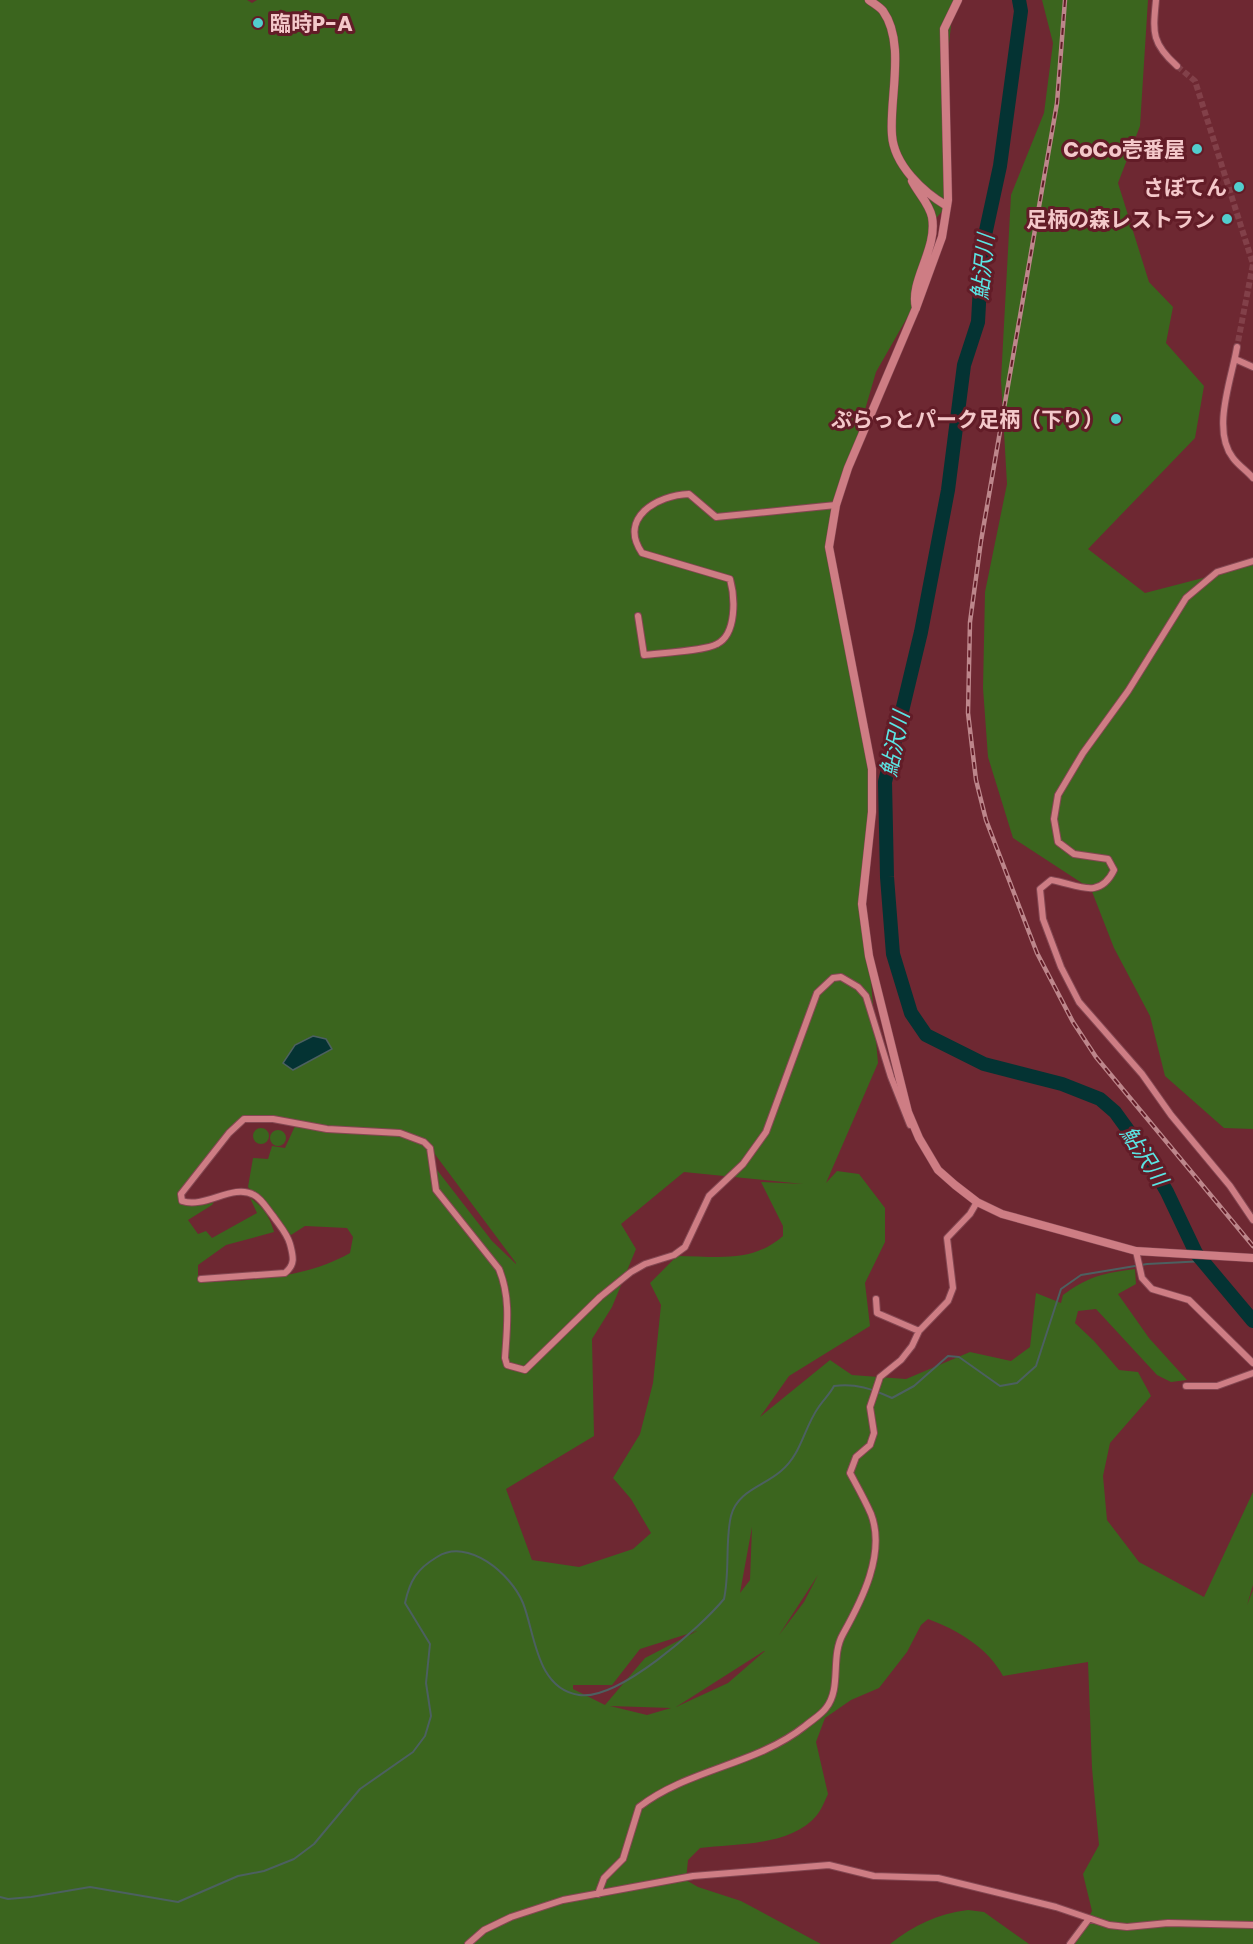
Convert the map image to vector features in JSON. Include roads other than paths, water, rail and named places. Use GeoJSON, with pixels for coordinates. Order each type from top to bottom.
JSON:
{"type":"FeatureCollection","features":[{"type":"Feature","properties":{"kind":"street"},"geometry":{"type":"LineString","coordinates":[[869,0],[883,10],[891,28],[895,55],[892,137],[902,164],[934,198],[947,206]]}},
{"type":"Feature","properties":{"kind":"street"},"geometry":{"type":"LineString","coordinates":[[919,1138],[908,1112],[869,956],[861,904],[872,812],[872,769],[829,547],[836,505],[863,429],[916,308],[940,246],[947,206],[948,107],[944,29],[958,0]]}},
{"type":"Feature","properties":{"kind":"street"},"geometry":{"type":"LineString","coordinates":[[1156,0],[1155,40],[1160,50],[1177,66]]}},
{"type":"Feature","properties":{"kind":"street"},"geometry":{"type":"LineString","coordinates":[[910,175],[929,209],[933,226],[930,246],[913,298],[916,308]]}},
{"type":"Feature","properties":{"kind":"street"},"geometry":{"type":"LineString","coordinates":[[1237,347],[1224,417],[1224,436],[1232,457],[1253,478]]}},
{"type":"Feature","properties":{"kind":"street"},"geometry":{"type":"LineString","coordinates":[[1235,358],[1253,368]]}},
{"type":"Feature","properties":{"kind":"street"},"geometry":{"type":"LineString","coordinates":[[638,616],[644,655],[717,644],[726,635],[732,622],[730,579],[642,554],[637,546],[634,531],[638,516],[655,502],[678,494],[689,494],[716,516],[724,517],[762,510],[836,505]]}},
{"type":"Feature","properties":{"kind":"street"},"geometry":{"type":"LineString","coordinates":[[1253,561],[1217,572],[1186,598],[1058,795],[1054,819],[1058,842],[1074,854],[1108,859],[1114,870],[1108,881],[1098,888],[1079,889],[1070,883],[1051,880],[1040,889],[1043,919],[1061,967],[1079,1002],[1142,1074],[1171,1114],[1230,1186],[1253,1220]]}},
{"type":"Feature","properties":{"kind":"street"},"geometry":{"type":"LineString","coordinates":[[201,1279],[285,1273],[291,1268],[294,1258],[288,1238],[260,1199],[252,1194],[241,1193],[192,1205],[182,1201],[181,1194],[238,1123],[255,1117],[327,1129],[409,1135],[430,1148],[436,1190],[499,1269],[504,1281],[508,1310],[505,1358],[507,1365],[525,1370],[600,1297],[631,1272],[645,1264],[674,1255],[685,1247],[709,1197],[743,1164],[766,1132],[817,993],[823,985],[841,976],[858,987],[866,996],[905,1115],[938,1170],[977,1202],[1002,1214],[1136,1251],[1253,1258]]}},
{"type":"Feature","properties":{"kind":"street"},"geometry":{"type":"LineString","coordinates":[[598,1893],[604,1878],[623,1859],[639,1807],[669,1789],[772,1748],[792,1736],[826,1708],[834,1694],[835,1656],[839,1641],[860,1603],[871,1570],[875,1530],[871,1514],[850,1473],[856,1457],[870,1445],[874,1433],[870,1407],[880,1377],[901,1360],[912,1346],[919,1331],[948,1301],[953,1288],[947,1238],[970,1214],[977,1202]]}},
{"type":"Feature","properties":{"kind":"street"},"geometry":{"type":"LineString","coordinates":[[1136,1251],[1142,1278],[1152,1289],[1189,1300],[1253,1363]]}},
{"type":"Feature","properties":{"kind":"street"},"geometry":{"type":"LineString","coordinates":[[876,1299],[876,1313],[919,1331]]}},
{"type":"Feature","properties":{"kind":"street"},"geometry":{"type":"LineString","coordinates":[[1186,1386],[1217,1386],[1253,1373]]}},
{"type":"Feature","properties":{"kind":"street"},"geometry":{"type":"LineString","coordinates":[[468,1944],[484,1930],[511,1917],[563,1900],[693,1876],[829,1865],[874,1876],[938,1878],[1056,1907],[1088,1920],[1127,1927],[1167,1923],[1253,1926]]}},
{"type":"Feature","properties":{"kind":"street"},"geometry":{"type":"LineString","coordinates":[[1070,1944],[1088,1920]]}},
{"type":"Feature","properties":{"kind":"water"},"geometry":{"type":"Polygon","coordinates":[[[313,1036],[326,1039],[332,1049],[293,1070],[283,1063],[295,1045],[313,1036]]]}},
{"type":"Feature","properties":{"kind":"waterway","name":"鮎沢川"},"geometry":{"type":"LineString","coordinates":[[1019,0],[1021,11],[1000,166],[982,249],[978,322],[964,365],[948,490],[921,632],[885,782],[887,877],[893,954],[911,1013],[926,1035],[984,1064],[1062,1084],[1100,1099],[1115,1112],[1144,1152],[1167,1192],[1196,1253],[1253,1321]]}},
{"type":"Feature","properties":{"kind":"waterway"},"geometry":{"type":"LineString","coordinates":[[0,1897],[8,1899],[31,1897],[90,1887],[178,1902],[238,1876],[264,1871],[294,1859],[314,1844],[360,1789],[413,1752],[425,1736],[431,1716],[426,1683],[430,1644],[405,1603],[415,1576],[430,1561],[449,1552],[462,1552],[475,1555],[499,1570],[523,1603],[539,1658],[546,1671],[565,1691],[579,1695],[595,1694],[615,1687],[636,1675],[678,1644],[724,1599],[729,1525],[734,1508],[745,1495],[788,1465],[813,1416],[834,1386],[850,1385],[892,1398],[914,1386],[948,1356],[959,1357],[1000,1386],[1017,1383],[1036,1366],[1061,1289],[1081,1275],[1147,1264],[1205,1261]]}},
{"type":"Feature","properties":{"kind":"tunnel"},"geometry":{"type":"LineString","coordinates":[[1177,66],[1195,81],[1253,264],[1237,347]]}},
{"type":"Feature","properties":{"kind":"railway"},"geometry":{"type":"LineString","coordinates":[[1065,0],[1057,103],[981,541],[970,622],[968,713],[976,780],[986,820],[1037,953],[1073,1022],[1096,1057],[1253,1246]]}},
{"type":"Feature","properties":{"kind":"place","name":"臨時P-A"},"geometry":{"type":"Point","coordinates":[258,23]}},
{"type":"Feature","properties":{"kind":"place","name":"CoCo壱番屋"},"geometry":{"type":"Point","coordinates":[1197,149]}},
{"type":"Feature","properties":{"kind":"place","name":"さぼてん"},"geometry":{"type":"Point","coordinates":[1239,187]}},
{"type":"Feature","properties":{"kind":"place","name":"足柄の森レストラン"},"geometry":{"type":"Point","coordinates":[1227,219]}},
{"type":"Feature","properties":{"kind":"place","name":"ぷらっとパーク足柄（下り）"},"geometry":{"type":"Point","coordinates":[1116,419]}}]}
